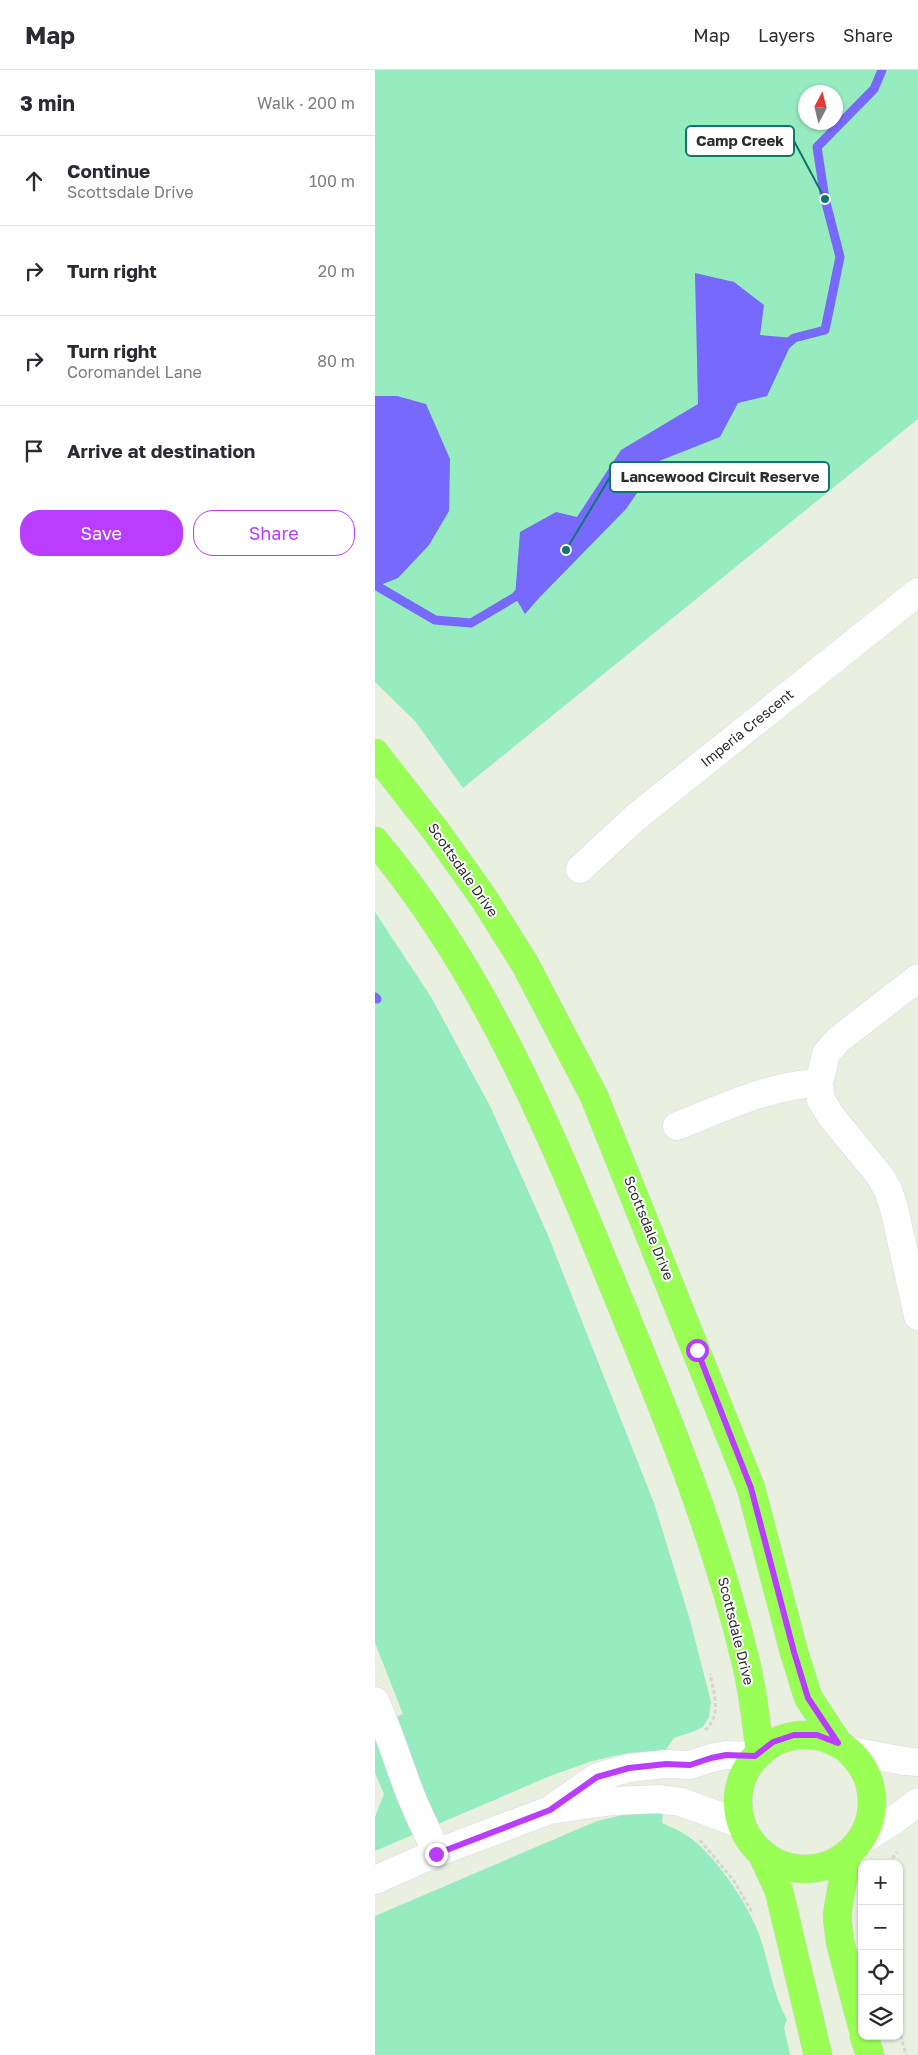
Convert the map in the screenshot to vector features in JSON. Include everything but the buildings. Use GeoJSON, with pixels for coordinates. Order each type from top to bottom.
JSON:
{"type":"FeatureCollection","features":[{"type":"Feature","properties":{"kind":"main road","name":"Scottsdale Drive"},"geometry":{"type":"LineString","coordinates":[[375,753],[436,831],[483,897],[530,972],[594,1096],[751,1488],[808,1698],[842,1746]]}},
{"type":"Feature","properties":{"kind":"main road","name":"Scottsdale Drive"},"geometry":{"type":"LineString","coordinates":[[375,841],[432,918],[470,978],[530,1090],[561,1156],[676,1438],[703,1513],[747,1665],[758,1754]]}},
{"type":"Feature","properties":{"kind":"main road"},"geometry":{"type":"LineString","coordinates":[[818,2055],[779,1891],[763,1856],[748,1839],[741,1824],[737,1796],[743,1774],[758,1754],[773,1742],[794,1735],[817,1735],[842,1746],[856,1757],[868,1776],[873,1797],[871,1819],[854,1848],[837,1915],[840,1942],[858,2011]]}},
{"type":"Feature","properties":{"kind":"main road"},"geometry":{"type":"LineString","coordinates":[[763,1856],[783,1866],[805,1870],[827,1866],[854,1848]]}},
{"type":"Feature","properties":{"kind":"main road"},"geometry":{"type":"LineString","coordinates":[[866,2040],[870,2055]]}},
{"type":"Feature","properties":{"kind":"street","name":"Imperia Crescent"},"geometry":{"type":"LineString","coordinates":[[580,868],[636,817],[918,592]]}},
{"type":"Feature","properties":{"kind":"street"},"geometry":{"type":"LineString","coordinates":[[918,978],[838,1040],[826,1054],[819,1083],[821,1100],[831,1116],[880,1176],[888,1190],[894,1208],[918,1316]]}},
{"type":"Feature","properties":{"kind":"street"},"geometry":{"type":"LineString","coordinates":[[677,1126],[771,1090],[802,1083],[819,1083]]}},
{"type":"Feature","properties":{"kind":"street"},"geometry":{"type":"LineString","coordinates":[[375,1701],[385,1722],[414,1803],[427,1828],[436,1854]]}},
{"type":"Feature","properties":{"kind":"street"},"geometry":{"type":"LineString","coordinates":[[842,1746],[903,1761],[918,1762]]}},
{"type":"Feature","properties":{"kind":"street"},"geometry":{"type":"LineString","coordinates":[[550,1810],[597,1777],[629,1768],[666,1764],[690,1765],[726,1755],[758,1754]]}},
{"type":"Feature","properties":{"kind":"street"},"geometry":{"type":"LineString","coordinates":[[375,1880],[550,1810],[613,1801],[658,1799],[681,1802],[741,1824]]}},
{"type":"Feature","properties":{"kind":"street"},"geometry":{"type":"LineString","coordinates":[[854,1848],[918,1802]]}},
{"type":"Feature","properties":{"kind":"path"},"geometry":{"type":"LineString","coordinates":[[699,1734],[708,1727],[716,1709],[710,1674]]}},
{"type":"Feature","properties":{"kind":"path"},"geometry":{"type":"LineString","coordinates":[[693,1835],[717,1859],[734,1881],[755,1917]]}},
{"type":"Feature","properties":{"kind":"path"},"geometry":{"type":"LineString","coordinates":[[902,2040],[906,2055]]}},
{"type":"Feature","properties":{"kind":"green space"},"geometry":{"type":"Polygon","coordinates":[[[375,70],[918,70],[918,419],[463,788],[415,721],[375,682],[375,70]]]}},
{"type":"Feature","properties":{"kind":"green space"},"geometry":{"type":"Polygon","coordinates":[[[375,912],[431,997],[490,1106],[547,1233],[654,1503],[690,1620],[711,1702],[709,1717],[703,1727],[674,1738],[665,1751],[628,1753],[592,1761],[550,1776],[375,1851],[375,1817],[384,1794],[375,1773],[375,1726],[403,1714],[375,1643],[375,912]]]}},
{"type":"Feature","properties":{"kind":"green space"},"geometry":{"type":"Polygon","coordinates":[[[640,1811],[663,1812],[662,1823],[683,1833],[709,1855],[741,1899],[762,1943],[775,1992],[787,2020],[784,2027],[790,2055],[375,2055],[375,1916],[597,1821],[640,1811]]]}},
{"type":"Feature","properties":{"kind":"shaded area"},"geometry":{"type":"Polygon","coordinates":[[[695,273],[734,282],[764,305],[760,335],[794,338],[767,396],[738,403],[720,437],[659,461],[626,509],[525,614],[515,597],[520,532],[556,512],[577,517],[621,450],[698,404],[695,273]]]}},
{"type":"Feature","properties":{"kind":"shaded area"},"geometry":{"type":"Polygon","coordinates":[[[375,396],[397,396],[426,404],[450,459],[449,511],[429,545],[398,578],[375,587],[375,396]]]}},
{"type":"Feature","properties":{"kind":"waterway"},"geometry":{"type":"LineString","coordinates":[[786,345],[794,338],[825,330],[840,257],[825,199],[817,147],[874,89],[882,70]]}},
{"type":"Feature","properties":{"kind":"waterway"},"geometry":{"type":"LineString","coordinates":[[375,585],[435,620],[471,623],[515,597],[522,590]]}},
{"type":"Feature","properties":{"kind":"place","name":"Camp Creek"},"geometry":{"type":"Point","coordinates":[825,199]}},
{"type":"Feature","properties":{"kind":"place","name":"Lancewood Circuit Reserve"},"geometry":{"type":"Point","coordinates":[566,550]}},
{"type":"Feature","properties":{"kind":"route"},"geometry":{"type":"LineString","coordinates":[[436,1854],[550,1810],[597,1777],[629,1768],[666,1764],[690,1765],[726,1755],[755,1756],[773,1742],[794,1735],[817,1735],[838,1743],[808,1698],[751,1488],[697,1350]]}}]}
